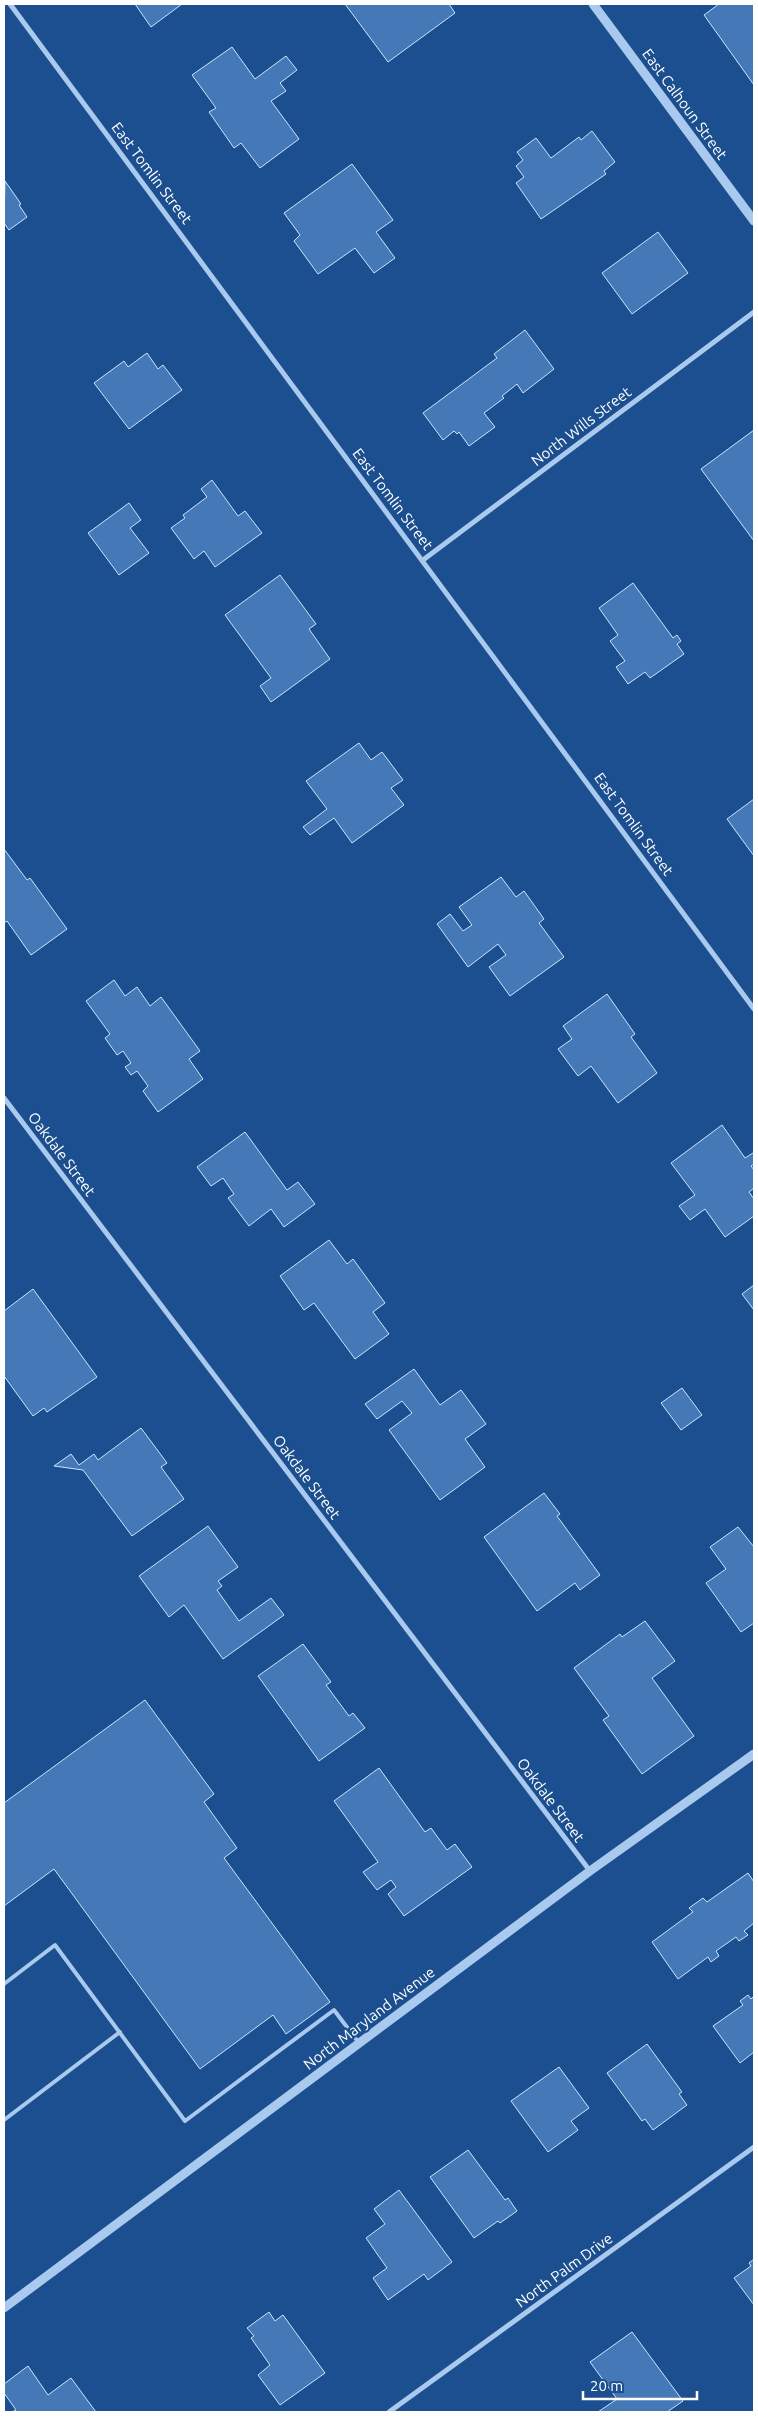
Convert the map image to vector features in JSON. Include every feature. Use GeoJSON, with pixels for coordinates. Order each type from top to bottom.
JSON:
{"type":"FeatureCollection","features":[{"type":"Feature","properties":{"kind":"street","name":"East Tomlin Street"},"geometry":{"type":"LineString","coordinates":[[10,4],[754,1009]]}},
{"type":"Feature","properties":{"kind":"street","name":"East Calhoun Street"},"geometry":{"type":"LineString","coordinates":[[593,4],[754,221]]}},
{"type":"Feature","properties":{"kind":"street","name":"North Wills Street"},"geometry":{"type":"LineString","coordinates":[[423,560],[754,312]]}},
{"type":"Feature","properties":{"kind":"street","name":"Oakdale Street"},"geometry":{"type":"LineString","coordinates":[[4,1098],[590,1871]]}},
{"type":"Feature","properties":{"kind":"street","name":"North Maryland Avenue"},"geometry":{"type":"LineString","coordinates":[[4,2308],[590,1871],[754,1754]]}},
{"type":"Feature","properties":{"kind":"street","name":"North Palm Drive"},"geometry":{"type":"LineString","coordinates":[[389,2412],[754,2147]]}},
{"type":"Feature","properties":{"kind":"lane"},"geometry":{"type":"LineString","coordinates":[[4,1984],[55,1945],[185,2121],[334,2010],[359,2043]]}},
{"type":"Feature","properties":{"kind":"lane"},"geometry":{"type":"LineString","coordinates":[[4,2120],[120,2032]]}},
{"type":"Feature","properties":{"kind":"building"},"geometry":{"type":"Polygon","coordinates":[[[135,4],[182,4],[151,27],[135,4]]]}},
{"type":"Feature","properties":{"kind":"building"},"geometry":{"type":"Polygon","coordinates":[[[345,4],[449,4],[455,13],[388,62],[345,4]]]}},
{"type":"Feature","properties":{"kind":"building"},"geometry":{"type":"Polygon","coordinates":[[[719,4],[754,4],[754,85],[704,15],[719,4]]]}},
{"type":"Feature","properties":{"kind":"building"},"geometry":{"type":"Polygon","coordinates":[[[232,47],[255,79],[286,56],[297,70],[280,83],[286,91],[271,101],[299,139],[260,168],[241,143],[234,148],[209,112],[216,108],[192,75],[232,47]]]}},
{"type":"Feature","properties":{"kind":"building"},"geometry":{"type":"Polygon","coordinates":[[[592,131],[615,162],[604,171],[606,174],[541,219],[516,183],[524,177],[516,166],[523,160],[517,152],[536,138],[551,158],[579,137],[581,140],[592,131]]]}},
{"type":"Feature","properties":{"kind":"building"},"geometry":{"type":"Polygon","coordinates":[[[352,164],[393,220],[376,232],[395,258],[374,273],[355,248],[318,274],[294,241],[300,235],[284,213],[352,164]]]}},
{"type":"Feature","properties":{"kind":"building"},"geometry":{"type":"Polygon","coordinates":[[[5,181],[21,204],[19,205],[27,217],[9,230],[4,223],[5,181]]]}},
{"type":"Feature","properties":{"kind":"building"},"geometry":{"type":"Polygon","coordinates":[[[658,232],[688,273],[632,314],[602,273],[658,232]]]}},
{"type":"Feature","properties":{"kind":"building"},"geometry":{"type":"Polygon","coordinates":[[[525,330],[554,369],[523,393],[517,384],[502,396],[504,398],[484,413],[495,427],[469,446],[459,432],[457,434],[454,431],[443,440],[423,413],[497,358],[494,354],[525,330]]]}},
{"type":"Feature","properties":{"kind":"building"},"geometry":{"type":"Polygon","coordinates":[[[147,353],[158,369],[163,365],[182,390],[129,429],[94,383],[124,361],[128,367],[147,353]]]}},
{"type":"Feature","properties":{"kind":"building"},"geometry":{"type":"Polygon","coordinates":[[[754,430],[754,541],[701,469],[754,430]]]}},
{"type":"Feature","properties":{"kind":"building"},"geometry":{"type":"Polygon","coordinates":[[[212,480],[238,516],[245,511],[262,533],[215,567],[204,551],[194,559],[171,528],[185,518],[183,515],[207,497],[201,489],[212,480]]]}},
{"type":"Feature","properties":{"kind":"building"},"geometry":{"type":"Polygon","coordinates":[[[129,503],[141,520],[130,528],[149,553],[119,575],[88,533],[129,503]]]}},
{"type":"Feature","properties":{"kind":"building"},"geometry":{"type":"Polygon","coordinates":[[[280,575],[316,624],[309,629],[330,659],[271,702],[260,686],[271,678],[225,615],[280,575]]]}},
{"type":"Feature","properties":{"kind":"building"},"geometry":{"type":"Polygon","coordinates":[[[633,583],[673,638],[677,635],[681,641],[677,644],[684,654],[650,678],[645,672],[628,684],[616,667],[625,661],[610,641],[618,635],[599,608],[633,583]]]}},
{"type":"Feature","properties":{"kind":"building"},"geometry":{"type":"Polygon","coordinates":[[[359,743],[371,760],[382,752],[403,780],[391,788],[404,805],[352,843],[334,818],[310,835],[303,827],[327,809],[306,781],[359,743]]]}},
{"type":"Feature","properties":{"kind":"building"},"geometry":{"type":"Polygon","coordinates":[[[754,799],[754,856],[727,819],[754,799]]]}},
{"type":"Feature","properties":{"kind":"building"},"geometry":{"type":"Polygon","coordinates":[[[4,849],[27,880],[30,878],[67,929],[31,955],[7,921],[4,923],[4,849]]]}},
{"type":"Feature","properties":{"kind":"building"},"geometry":{"type":"Polygon","coordinates":[[[501,877],[516,897],[524,891],[544,919],[539,923],[564,957],[510,996],[489,967],[506,955],[498,944],[468,967],[437,924],[450,914],[463,931],[472,925],[459,907],[501,877]]]}},
{"type":"Feature","properties":{"kind":"building"},"geometry":{"type":"Polygon","coordinates":[[[114,980],[125,996],[137,987],[150,1006],[161,997],[200,1051],[189,1059],[203,1079],[158,1112],[143,1091],[148,1086],[137,1071],[131,1075],[125,1067],[131,1063],[123,1051],[117,1055],[105,1038],[110,1034],[86,1001],[114,980]]]}},
{"type":"Feature","properties":{"kind":"building"},"geometry":{"type":"Polygon","coordinates":[[[607,994],[635,1034],[631,1037],[657,1073],[618,1103],[591,1066],[578,1076],[558,1049],[572,1039],[563,1026],[607,994]]]}},
{"type":"Feature","properties":{"kind":"building"},"geometry":{"type":"Polygon","coordinates":[[[722,1125],[745,1158],[753,1153],[754,1155],[754,1164],[751,1166],[754,1170],[754,1188],[749,1192],[754,1199],[754,1216],[725,1237],[705,1209],[690,1220],[679,1206],[695,1195],[671,1163],[722,1125]]]}},
{"type":"Feature","properties":{"kind":"building"},"geometry":{"type":"Polygon","coordinates":[[[245,1132],[287,1190],[298,1182],[315,1204],[284,1227],[271,1209],[249,1226],[228,1198],[234,1194],[223,1178],[211,1186],[197,1167],[245,1132]]]}},
{"type":"Feature","properties":{"kind":"building"},"geometry":{"type":"Polygon","coordinates":[[[329,1240],[347,1264],[353,1259],[385,1303],[373,1312],[389,1334],[355,1359],[314,1303],[304,1310],[280,1276],[329,1240]]]}},
{"type":"Feature","properties":{"kind":"building"},"geometry":{"type":"Polygon","coordinates":[[[754,1285],[754,1310],[742,1294],[754,1285]]]}},
{"type":"Feature","properties":{"kind":"building"},"geometry":{"type":"Polygon","coordinates":[[[33,1289],[97,1377],[47,1412],[44,1408],[33,1416],[4,1376],[4,1311],[33,1289]]]}},
{"type":"Feature","properties":{"kind":"building"},"geometry":{"type":"Polygon","coordinates":[[[414,1369],[440,1405],[461,1390],[486,1424],[465,1439],[485,1467],[440,1500],[389,1430],[412,1413],[402,1401],[377,1419],[365,1404],[414,1369]]]}},
{"type":"Feature","properties":{"kind":"building"},"geometry":{"type":"Polygon","coordinates":[[[682,1388],[702,1415],[681,1430],[661,1403],[682,1388]]]}},
{"type":"Feature","properties":{"kind":"building"},"geometry":{"type":"Polygon","coordinates":[[[141,1428],[167,1463],[161,1467],[184,1499],[132,1536],[83,1470],[54,1466],[71,1454],[79,1465],[94,1454],[98,1460],[141,1428]]]}},
{"type":"Feature","properties":{"kind":"building"},"geometry":{"type":"Polygon","coordinates":[[[544,1493],[560,1514],[557,1516],[600,1575],[580,1590],[575,1583],[537,1611],[484,1537],[544,1493]]]}},
{"type":"Feature","properties":{"kind":"building"},"geometry":{"type":"Polygon","coordinates":[[[208,1526],[238,1567],[218,1581],[222,1586],[217,1590],[239,1621],[271,1598],[284,1615],[223,1659],[184,1605],[169,1617],[139,1576],[208,1526]]]}},
{"type":"Feature","properties":{"kind":"building"},"geometry":{"type":"Polygon","coordinates":[[[738,1527],[754,1547],[754,1623],[741,1632],[706,1583],[726,1569],[710,1547],[738,1527]]]}},
{"type":"Feature","properties":{"kind":"building"},"geometry":{"type":"Polygon","coordinates":[[[645,1621],[675,1661],[652,1678],[694,1736],[642,1774],[603,1720],[609,1716],[574,1668],[620,1634],[622,1637],[645,1621]]]}},
{"type":"Feature","properties":{"kind":"building"},"geometry":{"type":"Polygon","coordinates":[[[303,1644],[331,1682],[326,1685],[349,1716],[353,1713],[365,1728],[319,1761],[258,1676],[303,1644]]]}},
{"type":"Feature","properties":{"kind":"building"},"geometry":{"type":"Polygon","coordinates":[[[145,1700],[214,1794],[204,1802],[237,1848],[224,1858],[330,2002],[286,2034],[273,2015],[200,2069],[54,1869],[4,1906],[4,1803],[145,1700]]]}},
{"type":"Feature","properties":{"kind":"building"},"geometry":{"type":"Polygon","coordinates":[[[379,1768],[425,1832],[431,1828],[447,1850],[455,1844],[472,1867],[404,1916],[388,1894],[396,1887],[391,1880],[377,1890],[363,1872],[378,1862],[334,1801],[379,1768]]]}},
{"type":"Feature","properties":{"kind":"building"},"geometry":{"type":"Polygon","coordinates":[[[748,1873],[754,1882],[754,1923],[744,1931],[748,1935],[739,1941],[736,1937],[716,1951],[719,1956],[711,1962],[708,1957],[678,1979],[652,1942],[693,1912],[689,1908],[703,1898],[707,1902],[748,1873]]]}},
{"type":"Feature","properties":{"kind":"building"},"geometry":{"type":"Polygon","coordinates":[[[748,1995],[751,1999],[754,1996],[754,2052],[740,2063],[713,2026],[743,2005],[740,2001],[748,1995]]]}},
{"type":"Feature","properties":{"kind":"building"},"geometry":{"type":"Polygon","coordinates":[[[647,2044],[682,2092],[679,2094],[687,2105],[653,2130],[645,2119],[642,2121],[607,2073],[647,2044]]]}},
{"type":"Feature","properties":{"kind":"building"},"geometry":{"type":"Polygon","coordinates":[[[559,2067],[589,2108],[571,2121],[578,2130],[548,2152],[511,2101],[559,2067]]]}},
{"type":"Feature","properties":{"kind":"building"},"geometry":{"type":"Polygon","coordinates":[[[468,2150],[505,2200],[508,2198],[517,2211],[500,2223],[498,2221],[474,2238],[430,2177],[468,2150]]]}},
{"type":"Feature","properties":{"kind":"building"},"geometry":{"type":"Polygon","coordinates":[[[399,2190],[452,2262],[428,2280],[424,2274],[388,2300],[373,2278],[387,2268],[366,2238],[385,2224],[374,2209],[399,2190]]]}},
{"type":"Feature","properties":{"kind":"building"},"geometry":{"type":"Polygon","coordinates":[[[754,2259],[754,2305],[734,2278],[751,2266],[749,2263],[754,2259]]]}},
{"type":"Feature","properties":{"kind":"building"},"geometry":{"type":"Polygon","coordinates":[[[269,2312],[275,2321],[283,2315],[325,2373],[280,2405],[258,2375],[270,2365],[251,2338],[254,2336],[247,2328],[269,2312]]]}},
{"type":"Feature","properties":{"kind":"building"},"geometry":{"type":"Polygon","coordinates":[[[632,2332],[683,2401],[667,2412],[598,2412],[617,2399],[590,2362],[632,2332]]]}},
{"type":"Feature","properties":{"kind":"building"},"geometry":{"type":"Polygon","coordinates":[[[28,2366],[48,2395],[71,2378],[96,2412],[12,2412],[16,2410],[4,2393],[4,2384],[28,2366]]]}}]}
